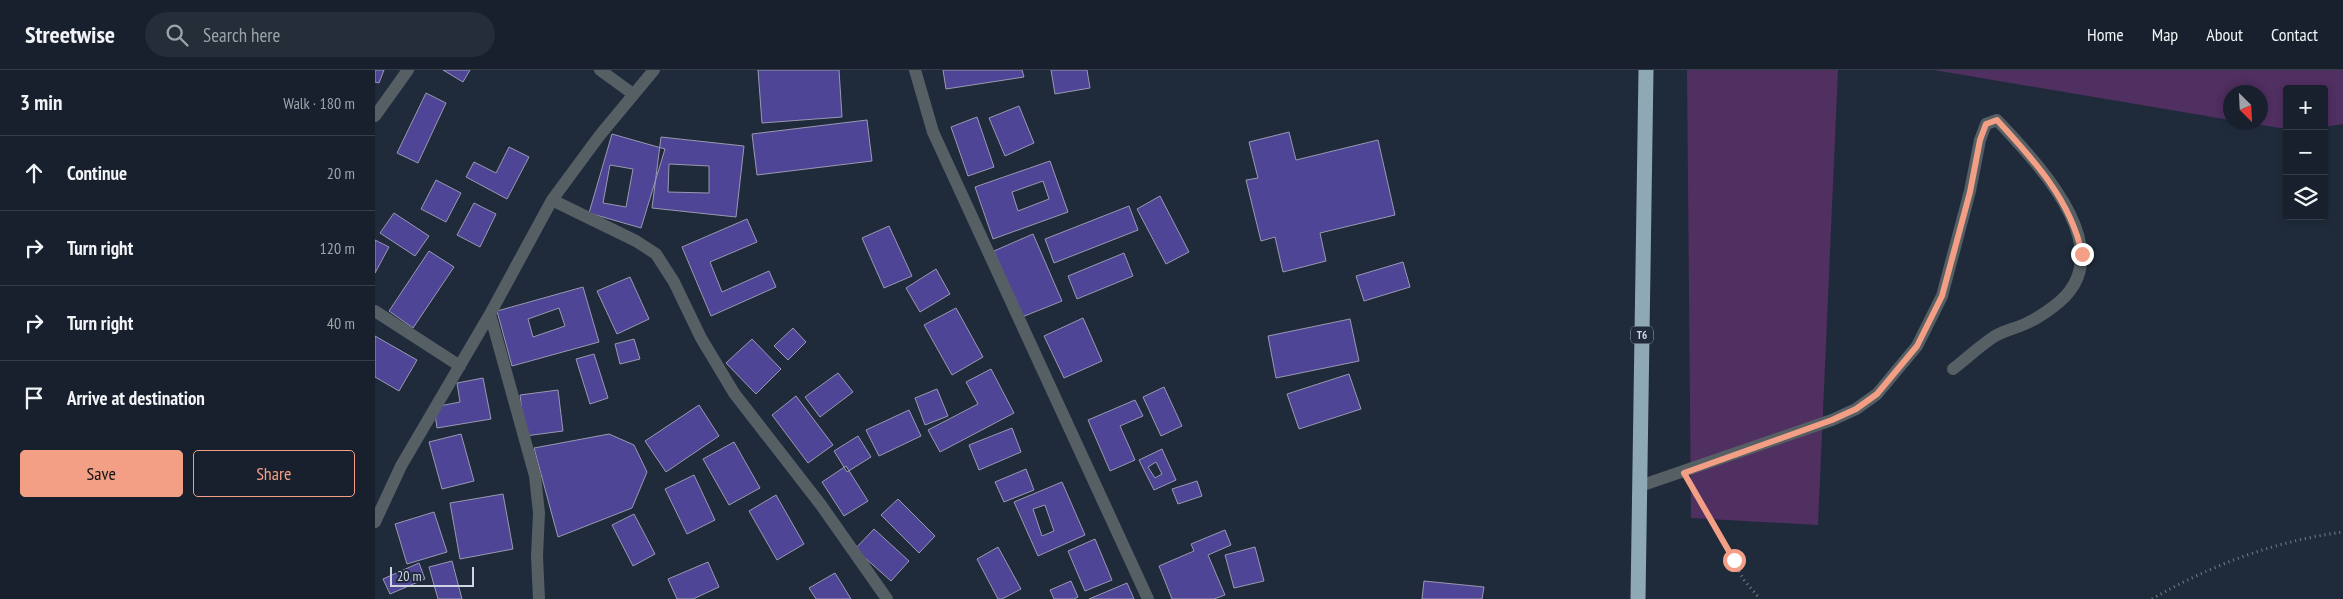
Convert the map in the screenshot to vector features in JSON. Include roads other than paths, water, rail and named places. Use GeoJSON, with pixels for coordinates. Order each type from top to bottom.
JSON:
{"type":"FeatureCollection","features":[{"type":"Feature","properties":{"kind":"highway","name":"T6"},"geometry":{"type":"LineString","coordinates":[[1638,599],[1646,70]]}},
{"type":"Feature","properties":{"kind":"street"},"geometry":{"type":"LineString","coordinates":[[375,116],[408,70]]}},
{"type":"Feature","properties":{"kind":"street"},"geometry":{"type":"LineString","coordinates":[[600,70],[633,94]]}},
{"type":"Feature","properties":{"kind":"street"},"geometry":{"type":"LineString","coordinates":[[375,522],[401,466],[490,314],[552,200],[633,94],[654,70]]}},
{"type":"Feature","properties":{"kind":"street"},"geometry":{"type":"LineString","coordinates":[[915,70],[933,132],[1148,599]]}},
{"type":"Feature","properties":{"kind":"street"},"geometry":{"type":"LineString","coordinates":[[1640,486],[1684,473],[1832,420],[1856,409],[1877,394],[1917,346],[1942,296],[1970,192],[1980,140],[1986,124],[1997,120],[2043,173],[2067,208],[2077,231],[2082,254],[2079,275],[2069,293],[2054,307],[2027,323],[1996,335],[1953,369]]}},
{"type":"Feature","properties":{"kind":"street"},"geometry":{"type":"LineString","coordinates":[[552,200],[636,241],[656,254],[674,282],[701,338],[734,393],[821,505],[887,599]]}},
{"type":"Feature","properties":{"kind":"street"},"geometry":{"type":"LineString","coordinates":[[375,312],[460,366]]}},
{"type":"Feature","properties":{"kind":"street"},"geometry":{"type":"LineString","coordinates":[[490,314],[535,476],[539,513],[537,556],[539,599]]}}]}
